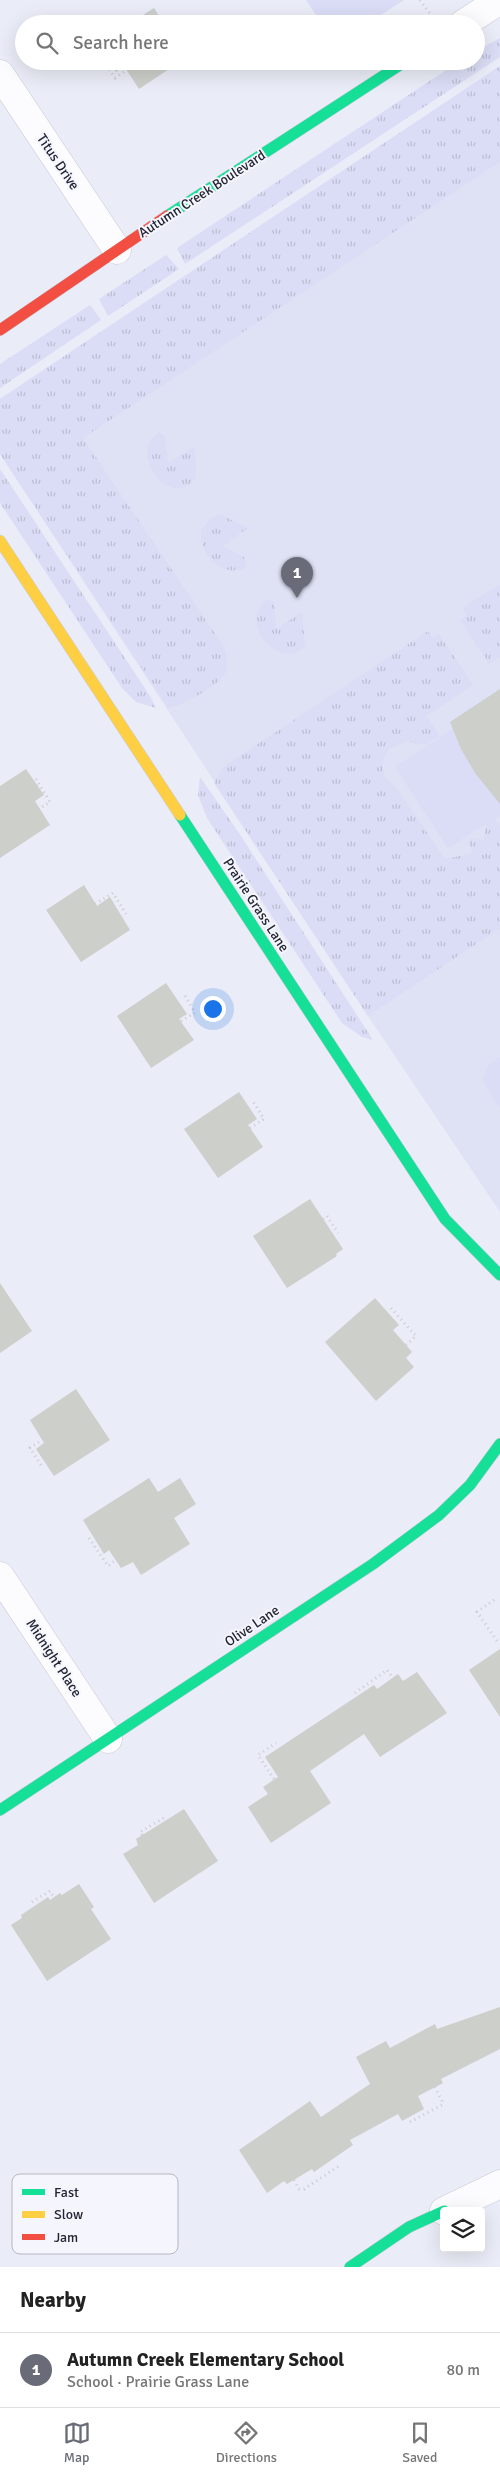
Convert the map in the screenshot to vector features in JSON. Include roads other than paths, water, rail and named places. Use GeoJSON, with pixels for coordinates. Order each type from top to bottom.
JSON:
{"type":"FeatureCollection","features":[{"type":"Feature","properties":{"kind":"street"},"geometry":{"type":"LineString","coordinates":[[477,15],[500,0]]}},
{"type":"Feature","properties":{"kind":"street","name":"Autumn Creek Boulevard"},"geometry":{"type":"LineString","coordinates":[[0,330],[117,250],[392,70]]}},
{"type":"Feature","properties":{"kind":"street","name":"Titus Drive"},"geometry":{"type":"LineString","coordinates":[[0,74],[117,250]]}},
{"type":"Feature","properties":{"kind":"street","name":"Prairie Grass Lane"},"geometry":{"type":"LineString","coordinates":[[0,541],[434,1203],[445,1219],[500,1275]]}},
{"type":"Feature","properties":{"kind":"street","name":"Olive Lane"},"geometry":{"type":"LineString","coordinates":[[0,1810],[373,1564],[430,1523],[470,1485],[500,1444]]}},
{"type":"Feature","properties":{"kind":"street","name":"Midnight Place"},"geometry":{"type":"LineString","coordinates":[[0,1576],[108,1739]]}},
{"type":"Feature","properties":{"kind":"street"},"geometry":{"type":"LineString","coordinates":[[452,2207],[500,2184]]}},
{"type":"Feature","properties":{"kind":"street"},"geometry":{"type":"LineString","coordinates":[[350,2267],[410,2227],[440,2213]]}},
{"type":"Feature","properties":{"kind":"place","name":"Autumn Creek Elementary School"},"geometry":{"type":"Point","coordinates":[297,598]}}]}
